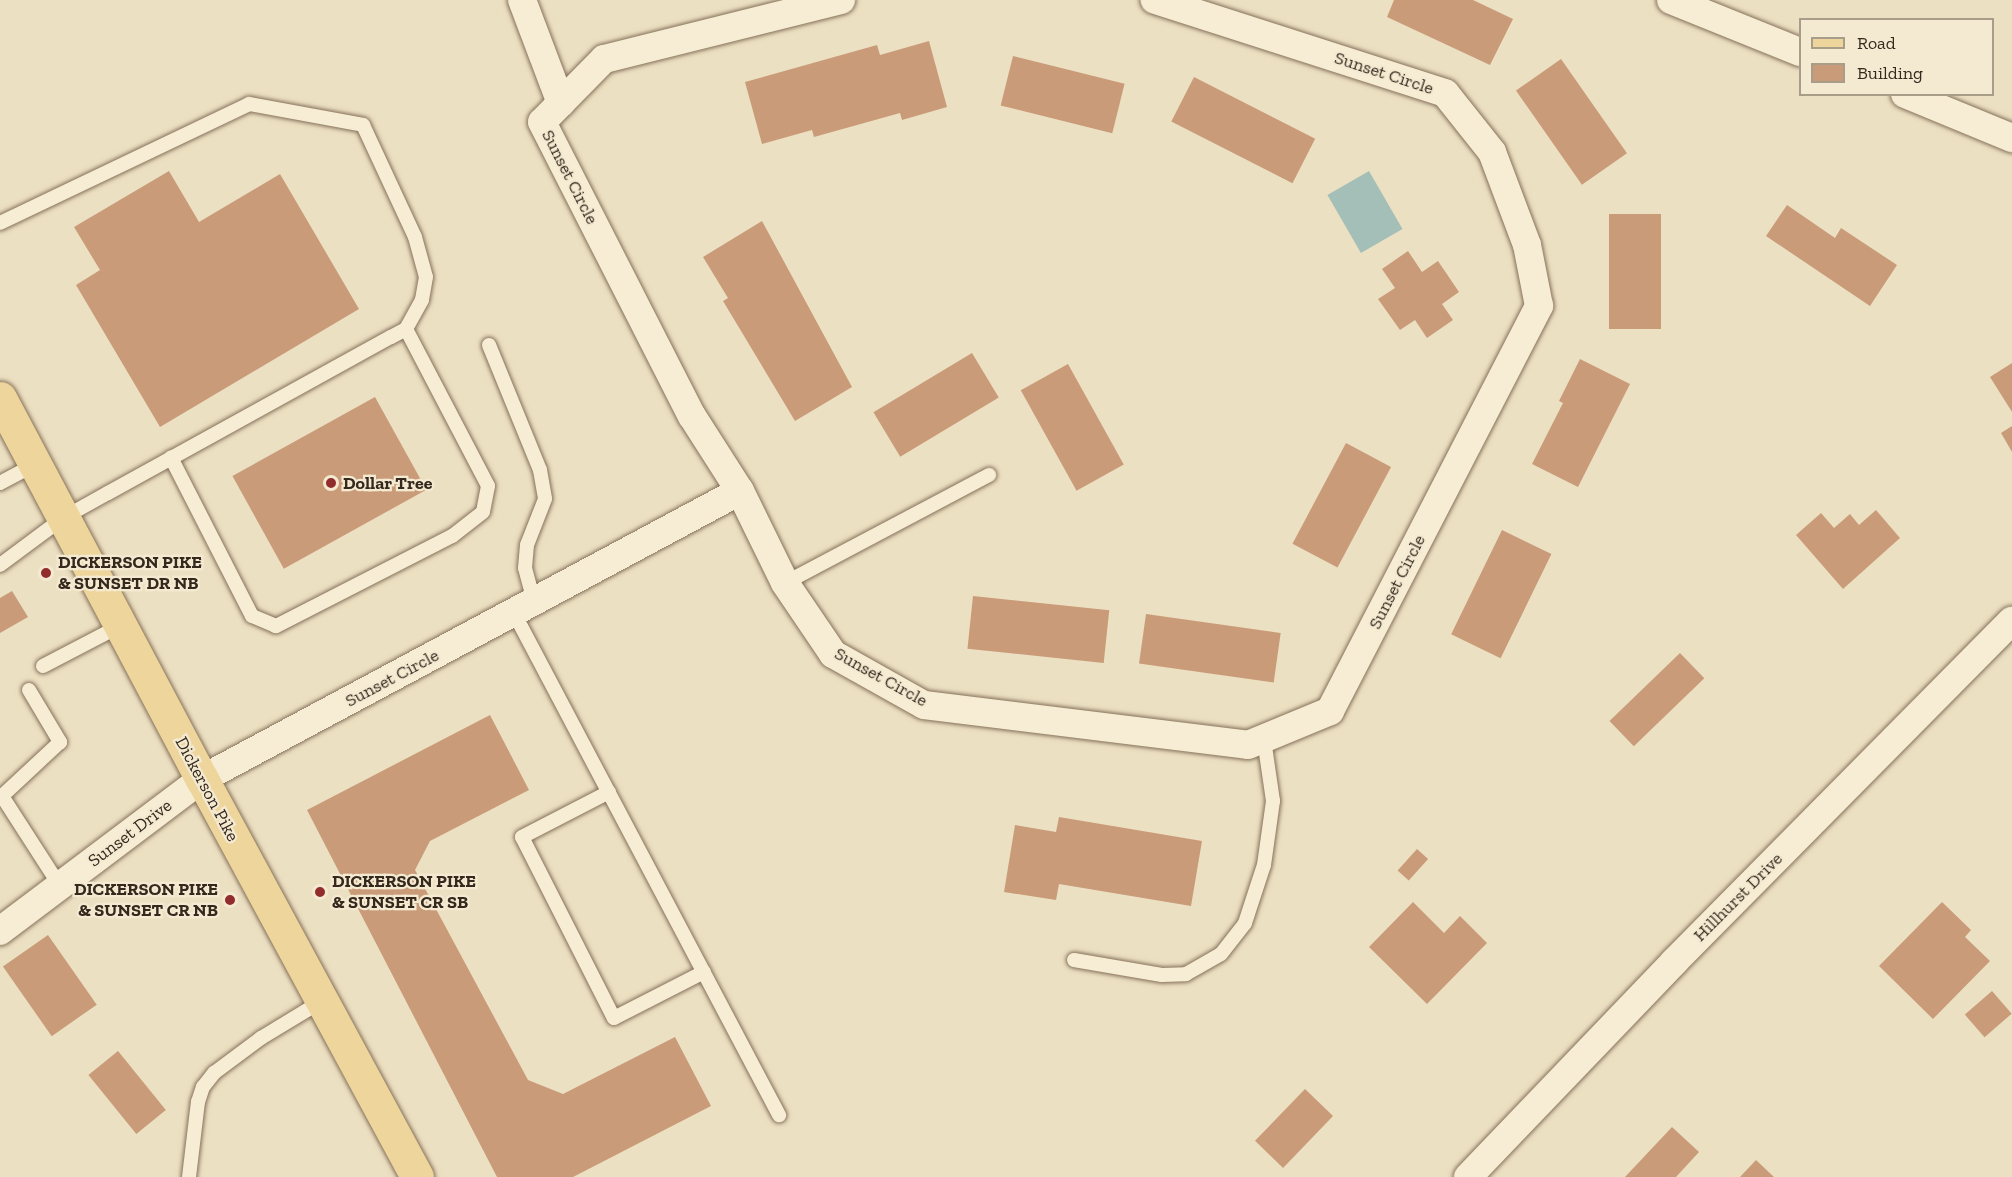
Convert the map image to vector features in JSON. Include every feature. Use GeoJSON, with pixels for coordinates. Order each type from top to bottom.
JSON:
{"type":"FeatureCollection","features":[{"type":"Feature","properties":{"kind":"main road","name":"Dickerson Pike"},"geometry":{"type":"LineString","coordinates":[[0,398],[120,626],[417,1177]]}},
{"type":"Feature","properties":{"kind":"street"},"geometry":{"type":"LineString","coordinates":[[522,0],[561,103]]}},
{"type":"Feature","properties":{"kind":"street","name":"Sunset Circle"},"geometry":{"type":"LineString","coordinates":[[841,0],[604,59],[542,122],[692,416],[740,491],[785,583],[833,654],[924,705],[1248,745],[1330,711],[1539,306],[1527,245],[1491,152],[1445,93],[1155,0]]}},
{"type":"Feature","properties":{"kind":"street"},"geometry":{"type":"LineString","coordinates":[[1671,0],[1799,52]]}},
{"type":"Feature","properties":{"kind":"street"},"geometry":{"type":"LineString","coordinates":[[1910,96],[2012,138]]}},
{"type":"Feature","properties":{"kind":"street","name":"Sunset Circle"},"geometry":{"type":"LineString","coordinates":[[202,779],[740,491]]}},
{"type":"Feature","properties":{"kind":"street","name":"Hillhurst Drive"},"geometry":{"type":"LineString","coordinates":[[1468,1177],[1674,962],[2012,621]]}},
{"type":"Feature","properties":{"kind":"street","name":"Sunset Drive"},"geometry":{"type":"LineString","coordinates":[[0,931],[202,779]]}},
{"type":"Feature","properties":{"kind":"lane"},"geometry":{"type":"LineString","coordinates":[[0,223],[249,104],[363,125],[415,237],[426,277],[422,300],[406,329],[63,518],[0,565]]}},
{"type":"Feature","properties":{"kind":"lane"},"geometry":{"type":"LineString","coordinates":[[171,458],[252,616],[276,626],[452,536],[483,512],[488,486],[406,329]]}},
{"type":"Feature","properties":{"kind":"lane"},"geometry":{"type":"LineString","coordinates":[[489,345],[540,470],[545,499],[527,545],[524,607],[609,792],[778,1115]]}},
{"type":"Feature","properties":{"kind":"lane"},"geometry":{"type":"LineString","coordinates":[[0,483],[35,464]]}},
{"type":"Feature","properties":{"kind":"lane"},"geometry":{"type":"LineString","coordinates":[[785,583],[989,475]]}},
{"type":"Feature","properties":{"kind":"lane"},"geometry":{"type":"LineString","coordinates":[[43,666],[120,626]]}},
{"type":"Feature","properties":{"kind":"lane"},"geometry":{"type":"LineString","coordinates":[[29,690],[60,742],[2,796],[60,886]]}},
{"type":"Feature","properties":{"kind":"lane"},"geometry":{"type":"LineString","coordinates":[[1074,960],[1162,975],[1186,974],[1221,954],[1245,923],[1264,865],[1273,801],[1264,739]]}},
{"type":"Feature","properties":{"kind":"lane"},"geometry":{"type":"LineString","coordinates":[[609,792],[522,837],[615,1018],[704,972]]}},
{"type":"Feature","properties":{"kind":"lane"},"geometry":{"type":"LineString","coordinates":[[189,1177],[198,1102],[203,1087],[213,1073],[261,1038],[322,1001]]}},
{"type":"Feature","properties":{"kind":"water"},"geometry":{"type":"Polygon","coordinates":[[[1369,171],[1402,229],[1361,253],[1327,195],[1369,171]]]}},
{"type":"Feature","properties":{"kind":"building"},"geometry":{"type":"Polygon","coordinates":[[[1394,0],[1473,0],[1513,19],[1490,65],[1387,17],[1394,0]]]}},
{"type":"Feature","properties":{"kind":"building"},"geometry":{"type":"Polygon","coordinates":[[[929,41],[947,107],[902,120],[900,113],[814,137],[812,130],[762,144],[745,82],[877,45],[880,55],[929,41]]]}},
{"type":"Feature","properties":{"kind":"building"},"geometry":{"type":"Polygon","coordinates":[[[1013,56],[1125,84],[1112,133],[1001,105],[1013,56]]]}},
{"type":"Feature","properties":{"kind":"building"},"geometry":{"type":"Polygon","coordinates":[[[1561,59],[1627,153],[1582,185],[1516,91],[1561,59]]]}},
{"type":"Feature","properties":{"kind":"building"},"geometry":{"type":"Polygon","coordinates":[[[1194,77],[1315,139],[1292,183],[1171,122],[1194,77]]]}},
{"type":"Feature","properties":{"kind":"building"},"geometry":{"type":"Polygon","coordinates":[[[169,171],[199,222],[280,174],[359,309],[160,427],[76,285],[100,270],[74,227],[169,171]]]}},
{"type":"Feature","properties":{"kind":"building"},"geometry":{"type":"Polygon","coordinates":[[[1787,205],[1835,238],[1841,228],[1897,265],[1870,306],[1766,236],[1787,205]]]}},
{"type":"Feature","properties":{"kind":"building"},"geometry":{"type":"Polygon","coordinates":[[[1609,214],[1661,214],[1661,329],[1609,329],[1609,214]]]}},
{"type":"Feature","properties":{"kind":"building"},"geometry":{"type":"Polygon","coordinates":[[[762,221],[852,387],[795,421],[723,301],[728,298],[703,257],[762,221]]]}},
{"type":"Feature","properties":{"kind":"building"},"geometry":{"type":"Polygon","coordinates":[[[1408,251],[1422,272],[1438,261],[1459,292],[1442,304],[1453,320],[1427,338],[1415,320],[1400,330],[1378,299],[1395,288],[1382,269],[1408,251]]]}},
{"type":"Feature","properties":{"kind":"building"},"geometry":{"type":"Polygon","coordinates":[[[972,353],[999,398],[900,457],[873,412],[972,353]]]}},
{"type":"Feature","properties":{"kind":"building"},"geometry":{"type":"Polygon","coordinates":[[[1580,359],[1630,384],[1578,487],[1532,464],[1563,403],[1559,401],[1580,359]]]}},
{"type":"Feature","properties":{"kind":"building"},"geometry":{"type":"Polygon","coordinates":[[[2012,363],[2012,412],[1990,377],[2012,363]]]}},
{"type":"Feature","properties":{"kind":"building"},"geometry":{"type":"Polygon","coordinates":[[[1068,364],[1124,465],[1077,491],[1021,390],[1068,364]]]}},
{"type":"Feature","properties":{"kind":"building","name":"Dollar Tree"},"geometry":{"type":"Polygon","coordinates":[[[375,397],[426,490],[284,569],[232,476],[375,397]]]}},
{"type":"Feature","properties":{"kind":"building"},"geometry":{"type":"Polygon","coordinates":[[[2012,426],[2012,452],[2001,433],[2012,426]]]}},
{"type":"Feature","properties":{"kind":"building"},"geometry":{"type":"Polygon","coordinates":[[[1346,443],[1391,467],[1338,568],[1292,544],[1346,443]]]}},
{"type":"Feature","properties":{"kind":"building"},"geometry":{"type":"Polygon","coordinates":[[[1876,510],[1900,538],[1843,589],[1796,535],[1821,513],[1834,528],[1850,514],[1859,525],[1876,510]]]}},
{"type":"Feature","properties":{"kind":"building"},"geometry":{"type":"Polygon","coordinates":[[[1502,530],[1551,554],[1501,658],[1451,634],[1502,530]]]}},
{"type":"Feature","properties":{"kind":"building"},"geometry":{"type":"Polygon","coordinates":[[[12,591],[28,617],[0,633],[0,598],[12,591]]]}},
{"type":"Feature","properties":{"kind":"building"},"geometry":{"type":"Polygon","coordinates":[[[973,596],[1109,610],[1104,663],[967,649],[973,596]]]}},
{"type":"Feature","properties":{"kind":"building"},"geometry":{"type":"Polygon","coordinates":[[[1146,614],[1281,633],[1274,682],[1139,664],[1146,614]]]}},
{"type":"Feature","properties":{"kind":"building"},"geometry":{"type":"Polygon","coordinates":[[[1680,653],[1704,678],[1634,746],[1610,721],[1680,653]]]}},
{"type":"Feature","properties":{"kind":"building"},"geometry":{"type":"Polygon","coordinates":[[[490,715],[529,790],[430,841],[415,870],[528,1080],[563,1094],[675,1037],[711,1106],[573,1177],[497,1177],[307,810],[490,715]]]}},
{"type":"Feature","properties":{"kind":"building"},"geometry":{"type":"Polygon","coordinates":[[[1059,817],[1202,841],[1191,906],[1059,884],[1056,900],[1004,892],[1015,825],[1056,832],[1059,817]]]}},
{"type":"Feature","properties":{"kind":"building"},"geometry":{"type":"Polygon","coordinates":[[[1417,849],[1428,859],[1409,881],[1398,871],[1417,849]]]}},
{"type":"Feature","properties":{"kind":"building"},"geometry":{"type":"Polygon","coordinates":[[[1413,902],[1444,933],[1460,916],[1487,943],[1427,1004],[1369,947],[1413,902]]]}},
{"type":"Feature","properties":{"kind":"building"},"geometry":{"type":"Polygon","coordinates":[[[1942,902],[1971,930],[1965,937],[1990,961],[1933,1019],[1879,966],[1942,902]]]}},
{"type":"Feature","properties":{"kind":"building"},"geometry":{"type":"Polygon","coordinates":[[[48,935],[97,1005],[52,1036],[3,967],[48,935]]]}},
{"type":"Feature","properties":{"kind":"building"},"geometry":{"type":"Polygon","coordinates":[[[1992,991],[2012,1014],[1985,1037],[1965,1015],[1992,991]]]}},
{"type":"Feature","properties":{"kind":"building"},"geometry":{"type":"Polygon","coordinates":[[[118,1051],[166,1110],[136,1134],[88,1075],[118,1051]]]}},
{"type":"Feature","properties":{"kind":"building"},"geometry":{"type":"Polygon","coordinates":[[[1305,1089],[1333,1116],[1283,1168],[1255,1141],[1305,1089]]]}},
{"type":"Feature","properties":{"kind":"building"},"geometry":{"type":"Polygon","coordinates":[[[1672,1127],[1699,1152],[1676,1177],[1625,1177],[1672,1127]]]}},
{"type":"Feature","properties":{"kind":"building"},"geometry":{"type":"Polygon","coordinates":[[[1756,1160],[1774,1177],[1740,1177],[1756,1160]]]}},
{"type":"Feature","properties":{"kind":"place","name":"Dollar Tree"},"geometry":{"type":"Point","coordinates":[331,483]}},
{"type":"Feature","properties":{"kind":"place","name":"DICKERSON PIKE & SUNSET DR NB"},"geometry":{"type":"Point","coordinates":[46,573]}},
{"type":"Feature","properties":{"kind":"place","name":"DICKERSON PIKE & SUNSET CR SB"},"geometry":{"type":"Point","coordinates":[320,892]}},
{"type":"Feature","properties":{"kind":"place","name":"DICKERSON PIKE & SUNSET CR NB"},"geometry":{"type":"Point","coordinates":[230,900]}}]}
